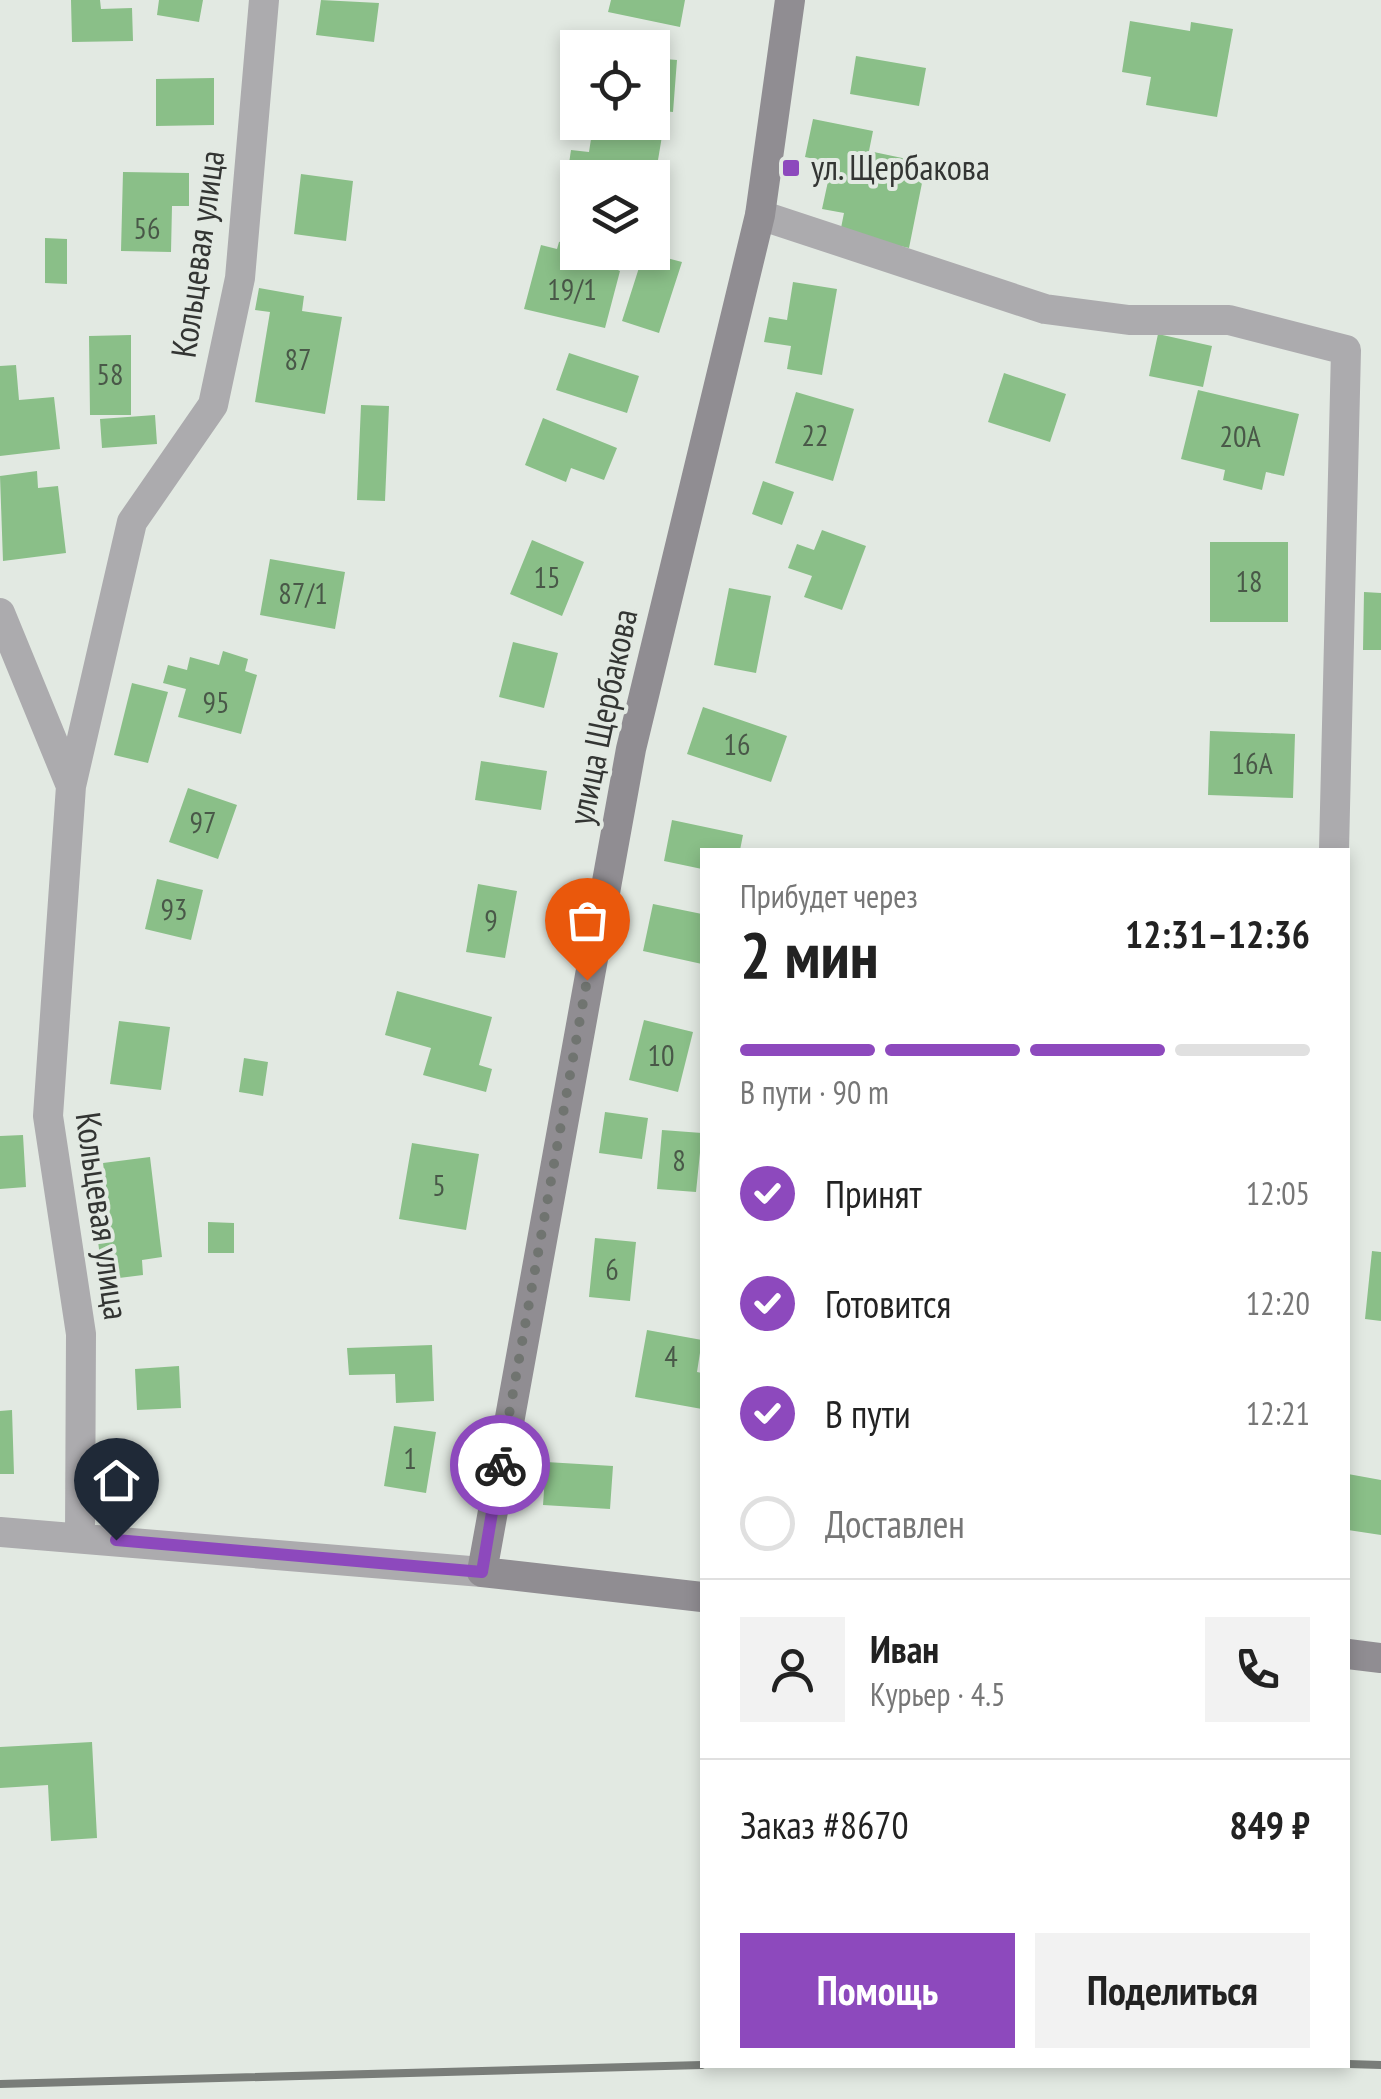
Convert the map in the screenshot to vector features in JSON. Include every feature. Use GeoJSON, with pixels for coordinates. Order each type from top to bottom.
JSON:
{"type":"FeatureCollection","features":[{"type":"Feature","properties":{"kind":"street","name":"Кольцевая улица"},"geometry":{"type":"LineString","coordinates":[[80,1536],[81,1334],[48,1116],[71,786],[132,522],[213,405],[240,278],[264,0]]}},
{"type":"Feature","properties":{"kind":"street","name":"улица Щербакова"},"geometry":{"type":"LineString","coordinates":[[482,1572],[631,749],[760,215],[790,0]]}},
{"type":"Feature","properties":{"kind":"street"},"geometry":{"type":"LineString","coordinates":[[760,215],[1045,308],[1128,320],[1228,320],[1346,350],[1334,848]]}},
{"type":"Feature","properties":{"kind":"street","name":"Кольцевая улица"},"geometry":{"type":"LineString","coordinates":[[0,612],[71,786]]}},
{"type":"Feature","properties":{"kind":"street"},"geometry":{"type":"LineString","coordinates":[[0,1532],[482,1572],[700,1596]]}},
{"type":"Feature","properties":{"kind":"street"},"geometry":{"type":"LineString","coordinates":[[1350,1654],[1381,1658]]}},
{"type":"Feature","properties":{"kind":"building"},"geometry":{"type":"Polygon","coordinates":[[[71,0],[100,0],[101,9],[132,8],[133,41],[72,42],[71,0]]]}},
{"type":"Feature","properties":{"kind":"building"},"geometry":{"type":"Polygon","coordinates":[[[159,0],[203,0],[199,22],[157,15],[159,0]]]}},
{"type":"Feature","properties":{"kind":"building"},"geometry":{"type":"Polygon","coordinates":[[[321,0],[379,3],[374,42],[316,35],[321,0]]]}},
{"type":"Feature","properties":{"kind":"building"},"geometry":{"type":"Polygon","coordinates":[[[611,0],[685,0],[680,27],[608,12],[611,0]]]}},
{"type":"Feature","properties":{"kind":"building"},"geometry":{"type":"Polygon","coordinates":[[[1130,21],[1190,31],[1191,22],[1233,29],[1217,117],[1146,105],[1151,77],[1122,72],[1130,21]]]}},
{"type":"Feature","properties":{"kind":"building"},"geometry":{"type":"Polygon","coordinates":[[[856,56],[926,68],[919,106],[850,94],[856,56]]]}},
{"type":"Feature","properties":{"kind":"building"},"geometry":{"type":"Polygon","coordinates":[[[670,59],[677,60],[673,112],[670,112],[670,59]]]}},
{"type":"Feature","properties":{"kind":"building"},"geometry":{"type":"Polygon","coordinates":[[[214,78],[214,125],[156,126],[156,79],[214,78]]]}},
{"type":"Feature","properties":{"kind":"building"},"geometry":{"type":"Polygon","coordinates":[[[813,119],[873,131],[869,151],[926,163],[909,248],[840,233],[844,213],[822,209],[832,163],[805,157],[813,119]]]}},
{"type":"Feature","properties":{"kind":"building"},"geometry":{"type":"Polygon","coordinates":[[[591,140],[661,140],[658,160],[570,160],[571,150],[589,152],[591,140]]]}},
{"type":"Feature","properties":{"kind":"building"},"geometry":{"type":"Polygon","coordinates":[[[123,172],[189,173],[189,206],[172,206],[171,252],[121,251],[123,172]]]}},
{"type":"Feature","properties":{"kind":"building"},"geometry":{"type":"Polygon","coordinates":[[[301,174],[353,181],[346,241],[294,234],[301,174]]]}},
{"type":"Feature","properties":{"kind":"building"},"geometry":{"type":"Polygon","coordinates":[[[45,238],[67,239],[67,284],[45,283],[45,238]]]}},
{"type":"Feature","properties":{"kind":"building"},"geometry":{"type":"Polygon","coordinates":[[[559,242],[560,270],[620,271],[605,328],[524,309],[541,245],[557,249],[559,242]]]}},
{"type":"Feature","properties":{"kind":"building"},"geometry":{"type":"Polygon","coordinates":[[[670,259],[682,262],[659,333],[622,321],[638,270],[670,270],[670,259]]]}},
{"type":"Feature","properties":{"kind":"building"},"geometry":{"type":"Polygon","coordinates":[[[793,282],[837,289],[822,375],[787,369],[791,346],[764,342],[769,317],[787,320],[793,282]]]}},
{"type":"Feature","properties":{"kind":"building"},"geometry":{"type":"Polygon","coordinates":[[[259,288],[304,296],[302,311],[342,317],[325,414],[255,402],[270,312],[255,310],[259,288]]]}},
{"type":"Feature","properties":{"kind":"building"},"geometry":{"type":"Polygon","coordinates":[[[1158,334],[1212,346],[1203,387],[1149,376],[1158,334]]]}},
{"type":"Feature","properties":{"kind":"building"},"geometry":{"type":"Polygon","coordinates":[[[131,335],[131,415],[90,415],[89,336],[131,335]]]}},
{"type":"Feature","properties":{"kind":"building"},"geometry":{"type":"Polygon","coordinates":[[[569,353],[639,376],[627,413],[556,390],[569,353]]]}},
{"type":"Feature","properties":{"kind":"building"},"geometry":{"type":"Polygon","coordinates":[[[16,365],[19,400],[54,397],[60,449],[0,456],[0,366],[16,365]]]}},
{"type":"Feature","properties":{"kind":"building"},"geometry":{"type":"Polygon","coordinates":[[[1004,373],[1066,394],[1050,442],[988,422],[1004,373]]]}},
{"type":"Feature","properties":{"kind":"building"},"geometry":{"type":"Polygon","coordinates":[[[1198,390],[1299,414],[1284,476],[1266,472],[1262,490],[1223,480],[1225,470],[1181,459],[1198,390]]]}},
{"type":"Feature","properties":{"kind":"building"},"geometry":{"type":"Polygon","coordinates":[[[796,392],[854,409],[833,481],[775,463],[796,392]]]}},
{"type":"Feature","properties":{"kind":"building"},"geometry":{"type":"Polygon","coordinates":[[[361,405],[389,406],[385,501],[357,500],[361,405]]]}},
{"type":"Feature","properties":{"kind":"building"},"geometry":{"type":"Polygon","coordinates":[[[155,415],[157,444],[102,448],[100,419],[155,415]]]}},
{"type":"Feature","properties":{"kind":"building"},"geometry":{"type":"Polygon","coordinates":[[[543,418],[617,448],[604,480],[571,468],[566,482],[525,465],[543,418]]]}},
{"type":"Feature","properties":{"kind":"building"},"geometry":{"type":"Polygon","coordinates":[[[37,471],[38,488],[58,486],[66,553],[3,561],[0,476],[37,471]]]}},
{"type":"Feature","properties":{"kind":"building"},"geometry":{"type":"Polygon","coordinates":[[[763,481],[794,492],[782,525],[752,514],[763,481]]]}},
{"type":"Feature","properties":{"kind":"building"},"geometry":{"type":"Polygon","coordinates":[[[822,530],[866,546],[842,610],[804,597],[812,576],[788,568],[797,544],[814,550],[822,530]]]}},
{"type":"Feature","properties":{"kind":"building"},"geometry":{"type":"Polygon","coordinates":[[[532,540],[584,562],[562,616],[510,594],[532,540]]]}},
{"type":"Feature","properties":{"kind":"building"},"geometry":{"type":"Polygon","coordinates":[[[1210,542],[1288,542],[1288,622],[1210,622],[1210,542]]]}},
{"type":"Feature","properties":{"kind":"building"},"geometry":{"type":"Polygon","coordinates":[[[270,559],[345,572],[335,629],[260,615],[270,559]]]}},
{"type":"Feature","properties":{"kind":"building"},"geometry":{"type":"Polygon","coordinates":[[[729,588],[771,596],[756,673],[714,665],[729,588]]]}},
{"type":"Feature","properties":{"kind":"building"},"geometry":{"type":"Polygon","coordinates":[[[1364,592],[1381,593],[1381,650],[1363,650],[1364,592]]]}},
{"type":"Feature","properties":{"kind":"building"},"geometry":{"type":"Polygon","coordinates":[[[513,642],[558,653],[544,708],[499,697],[513,642]]]}},
{"type":"Feature","properties":{"kind":"building"},"geometry":{"type":"Polygon","coordinates":[[[223,651],[248,659],[245,671],[257,675],[241,734],[178,717],[186,689],[163,683],[168,665],[187,670],[190,657],[219,665],[223,651]]]}},
{"type":"Feature","properties":{"kind":"building"},"geometry":{"type":"Polygon","coordinates":[[[132,683],[168,692],[148,763],[114,755],[132,683]]]}},
{"type":"Feature","properties":{"kind":"building"},"geometry":{"type":"Polygon","coordinates":[[[703,707],[787,736],[771,782],[687,754],[703,707]]]}},
{"type":"Feature","properties":{"kind":"building"},"geometry":{"type":"Polygon","coordinates":[[[1210,731],[1295,734],[1293,798],[1208,795],[1210,731]]]}},
{"type":"Feature","properties":{"kind":"building"},"geometry":{"type":"Polygon","coordinates":[[[481,761],[547,771],[541,810],[475,800],[481,761]]]}},
{"type":"Feature","properties":{"kind":"building"},"geometry":{"type":"Polygon","coordinates":[[[188,788],[237,805],[218,859],[169,842],[188,788]]]}},
{"type":"Feature","properties":{"kind":"building"},"geometry":{"type":"Polygon","coordinates":[[[672,820],[743,835],[740,848],[700,848],[700,869],[664,861],[672,820]]]}},
{"type":"Feature","properties":{"kind":"building"},"geometry":{"type":"Polygon","coordinates":[[[157,879],[203,890],[191,940],[145,929],[157,879]]]}},
{"type":"Feature","properties":{"kind":"building"},"geometry":{"type":"Polygon","coordinates":[[[478,884],[517,891],[505,958],[466,952],[478,884]]]}},
{"type":"Feature","properties":{"kind":"building"},"geometry":{"type":"Polygon","coordinates":[[[653,904],[700,914],[700,964],[643,951],[653,904]]]}},
{"type":"Feature","properties":{"kind":"building"},"geometry":{"type":"Polygon","coordinates":[[[397,991],[492,1017],[479,1065],[492,1069],[486,1092],[423,1075],[431,1048],[385,1035],[397,991]]]}},
{"type":"Feature","properties":{"kind":"building"},"geometry":{"type":"Polygon","coordinates":[[[644,1020],[693,1032],[678,1092],[629,1080],[644,1020]]]}},
{"type":"Feature","properties":{"kind":"building"},"geometry":{"type":"Polygon","coordinates":[[[119,1021],[170,1027],[161,1090],[110,1084],[119,1021]]]}},
{"type":"Feature","properties":{"kind":"building"},"geometry":{"type":"Polygon","coordinates":[[[244,1058],[268,1062],[263,1096],[239,1092],[244,1058]]]}},
{"type":"Feature","properties":{"kind":"building"},"geometry":{"type":"Polygon","coordinates":[[[605,1112],[648,1118],[642,1159],[599,1153],[605,1112]]]}},
{"type":"Feature","properties":{"kind":"building"},"geometry":{"type":"Polygon","coordinates":[[[662,1130],[700,1133],[696,1192],[657,1189],[662,1130]]]}},
{"type":"Feature","properties":{"kind":"building"},"geometry":{"type":"Polygon","coordinates":[[[23,1135],[26,1187],[0,1189],[0,1136],[23,1135]]]}},
{"type":"Feature","properties":{"kind":"building"},"geometry":{"type":"Polygon","coordinates":[[[412,1143],[479,1154],[466,1230],[399,1219],[412,1143]]]}},
{"type":"Feature","properties":{"kind":"building"},"geometry":{"type":"Polygon","coordinates":[[[150,1157],[162,1257],[142,1260],[143,1275],[103,1280],[96,1226],[111,1225],[103,1163],[150,1157]]]}},
{"type":"Feature","properties":{"kind":"building"},"geometry":{"type":"Polygon","coordinates":[[[208,1222],[234,1223],[234,1253],[208,1253],[208,1222]]]}},
{"type":"Feature","properties":{"kind":"building"},"geometry":{"type":"Polygon","coordinates":[[[595,1238],[636,1242],[630,1301],[589,1297],[595,1238]]]}},
{"type":"Feature","properties":{"kind":"building"},"geometry":{"type":"Polygon","coordinates":[[[1372,1251],[1381,1252],[1381,1321],[1365,1319],[1372,1251]]]}},
{"type":"Feature","properties":{"kind":"building"},"geometry":{"type":"Polygon","coordinates":[[[647,1330],[700,1340],[700,1409],[635,1397],[647,1330]]]}},
{"type":"Feature","properties":{"kind":"building"},"geometry":{"type":"Polygon","coordinates":[[[432,1345],[434,1401],[396,1403],[395,1374],[349,1375],[347,1348],[432,1345]]]}},
{"type":"Feature","properties":{"kind":"building"},"geometry":{"type":"Polygon","coordinates":[[[179,1366],[181,1408],[137,1410],[135,1369],[179,1366]]]}},
{"type":"Feature","properties":{"kind":"building"},"geometry":{"type":"Polygon","coordinates":[[[12,1410],[14,1474],[0,1474],[0,1411],[12,1410]]]}},
{"type":"Feature","properties":{"kind":"building"},"geometry":{"type":"Polygon","coordinates":[[[394,1426],[436,1432],[426,1493],[384,1486],[394,1426]]]}},
{"type":"Feature","properties":{"kind":"building"},"geometry":{"type":"Polygon","coordinates":[[[546,1462],[613,1466],[610,1509],[543,1505],[546,1462]]]}},
{"type":"Feature","properties":{"kind":"building"},"geometry":{"type":"Polygon","coordinates":[[[1350,1474],[1381,1480],[1381,1535],[1350,1530],[1350,1474]]]}},
{"type":"Feature","properties":{"kind":"building"},"geometry":{"type":"Polygon","coordinates":[[[92,1742],[97,1838],[51,1841],[48,1785],[0,1788],[0,1747],[92,1742]]]}},
{"type":"Feature","properties":{"kind":"railway"},"geometry":{"type":"LineString","coordinates":[[1350,2064],[1381,2065]]}},
{"type":"Feature","properties":{"kind":"railway"},"geometry":{"type":"LineString","coordinates":[[0,2084],[700,2065]]}},
{"type":"Feature","properties":{"kind":"way so far"},"geometry":{"type":"LineString","coordinates":[[500,1465],[587,980]]}},
{"type":"Feature","properties":{"kind":"place","name":"ул. Щербакова"},"geometry":{"type":"Point","coordinates":[791,168]}},
{"type":"Feature","properties":{"kind":"route"},"geometry":{"type":"LineString","coordinates":[[116,1540],[482,1572],[500,1465]]}}]}
